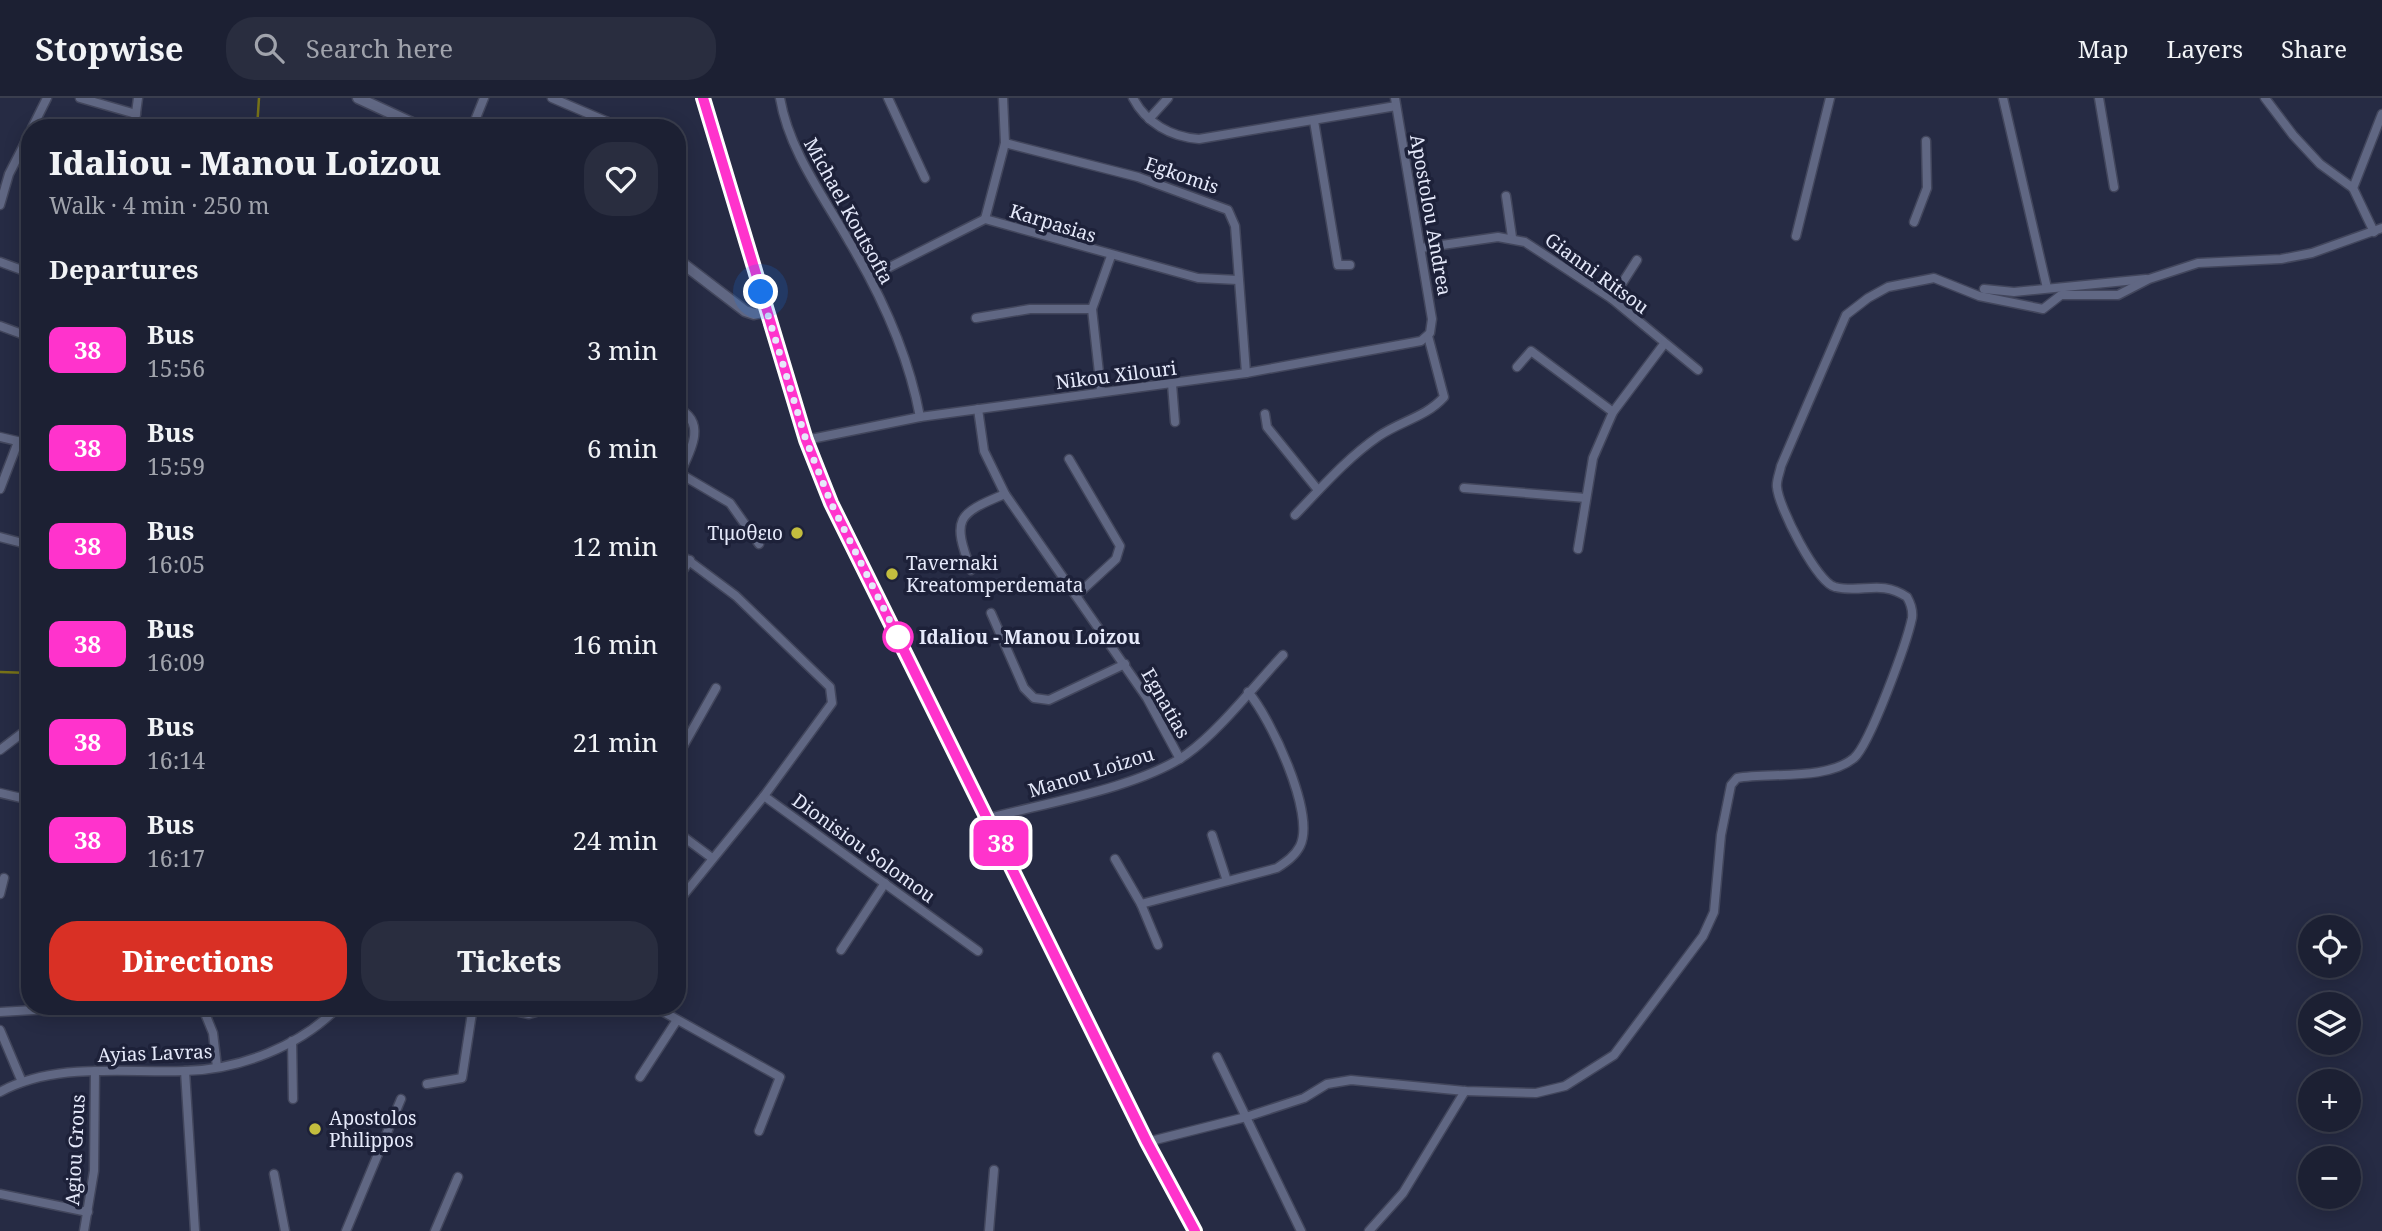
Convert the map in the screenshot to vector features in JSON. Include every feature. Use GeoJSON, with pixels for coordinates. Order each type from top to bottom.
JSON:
{"type":"FeatureCollection","features":[{"type":"Feature","properties":{"kind":"main road"},"geometry":{"type":"LineString","coordinates":[[703,98],[806,440],[831,503],[1147,1142],[1195,1231]]}},
{"type":"Feature","properties":{"kind":"street"},"geometry":{"type":"LineString","coordinates":[[36,119],[47,98]]}},
{"type":"Feature","properties":{"kind":"street"},"geometry":{"type":"LineString","coordinates":[[80,98],[136,114]]}},
{"type":"Feature","properties":{"kind":"street"},"geometry":{"type":"LineString","coordinates":[[135,119],[138,98]]}},
{"type":"Feature","properties":{"kind":"street"},"geometry":{"type":"LineString","coordinates":[[358,98],[404,119]]}},
{"type":"Feature","properties":{"kind":"street"},"geometry":{"type":"LineString","coordinates":[[476,119],[484,98]]}},
{"type":"Feature","properties":{"kind":"street"},"geometry":{"type":"LineString","coordinates":[[552,98],[601,119]]}},
{"type":"Feature","properties":{"kind":"street","name":"Michael Koutsofta"},"geometry":{"type":"LineString","coordinates":[[780,98],[798,154],[870,277],[912,380],[920,417]]}},
{"type":"Feature","properties":{"kind":"street"},"geometry":{"type":"LineString","coordinates":[[888,98],[925,178]]}},
{"type":"Feature","properties":{"kind":"street"},"geometry":{"type":"LineString","coordinates":[[985,219],[1005,143],[1003,98]]}},
{"type":"Feature","properties":{"kind":"street"},"geometry":{"type":"LineString","coordinates":[[1133,98],[1149,119],[1170,132],[1199,139],[1314,121],[1396,102]]}},
{"type":"Feature","properties":{"kind":"street"},"geometry":{"type":"LineString","coordinates":[[1149,119],[1168,98]]}},
{"type":"Feature","properties":{"kind":"street"},"geometry":{"type":"LineString","coordinates":[[1796,236],[1830,98]]}},
{"type":"Feature","properties":{"kind":"street"},"geometry":{"type":"LineString","coordinates":[[2003,98],[2047,288]]}},
{"type":"Feature","properties":{"kind":"street"},"geometry":{"type":"LineString","coordinates":[[2099,98],[2114,187]]}},
{"type":"Feature","properties":{"kind":"street"},"geometry":{"type":"LineString","coordinates":[[1984,289],[2014,292],[2047,288],[2069,291],[2149,279],[2198,263],[2281,259],[2312,253],[2378,230],[2353,188],[2320,164],[2292,135],[2265,98]]}},
{"type":"Feature","properties":{"kind":"street","name":"Apostolou Andrea"},"geometry":{"type":"LineString","coordinates":[[1318,490],[1337,470],[1381,435],[1433,409],[1444,397],[1428,336],[1432,319],[1396,102]]}},
{"type":"Feature","properties":{"kind":"street"},"geometry":{"type":"LineString","coordinates":[[2353,188],[2382,114]]}},
{"type":"Feature","properties":{"kind":"street"},"geometry":{"type":"LineString","coordinates":[[1314,121],[1338,265],[1350,265]]}},
{"type":"Feature","properties":{"kind":"street"},"geometry":{"type":"LineString","coordinates":[[1914,222],[1927,188],[1926,141]]}},
{"type":"Feature","properties":{"kind":"street","name":"Egkomis"},"geometry":{"type":"LineString","coordinates":[[1005,143],[1138,177],[1223,206],[1231,214],[1235,226],[1246,373]]}},
{"type":"Feature","properties":{"kind":"street"},"geometry":{"type":"LineString","coordinates":[[0,205],[4,173],[21,147]]}},
{"type":"Feature","properties":{"kind":"street"},"geometry":{"type":"LineString","coordinates":[[1422,248],[1512,237],[1506,196]]}},
{"type":"Feature","properties":{"kind":"street","name":"Karpasias"},"geometry":{"type":"LineString","coordinates":[[870,277],[985,219],[1198,278],[1238,280]]}},
{"type":"Feature","properties":{"kind":"street","name":"Gianni Ritsou"},"geometry":{"type":"LineString","coordinates":[[1512,237],[1540,250],[1612,299],[1698,370]]}},
{"type":"Feature","properties":{"kind":"street"},"geometry":{"type":"LineString","coordinates":[[1101,391],[1092,309],[1111,256]]}},
{"type":"Feature","properties":{"kind":"street"},"geometry":{"type":"LineString","coordinates":[[1612,299],[1637,260]]}},
{"type":"Feature","properties":{"kind":"street"},"geometry":{"type":"LineString","coordinates":[[0,261],[21,269]]}},
{"type":"Feature","properties":{"kind":"street"},"geometry":{"type":"LineString","coordinates":[[686,266],[745,311],[754,314],[767,311]]}},
{"type":"Feature","properties":{"kind":"street"},"geometry":{"type":"LineString","coordinates":[[1147,1142],[1246,1117],[1304,1098],[1327,1084],[1351,1080],[1465,1091],[1536,1093],[1565,1086],[1614,1055],[1703,936],[1714,912],[1721,835],[1731,785],[1737,778],[1814,772],[1854,758],[1866,741],[1905,640],[1912,615],[1907,597],[1886,587],[1836,588],[1828,585],[1801,546],[1776,487],[1781,466],[1846,316],[1888,287],[1913,280],[1934,278],[1979,296],[2043,309],[2069,291]]}},
{"type":"Feature","properties":{"kind":"street"},"geometry":{"type":"LineString","coordinates":[[976,318],[1030,309],[1092,309]]}},
{"type":"Feature","properties":{"kind":"street"},"geometry":{"type":"LineString","coordinates":[[0,326],[21,334]]}},
{"type":"Feature","properties":{"kind":"street","name":"Nikou Xilouri"},"geometry":{"type":"LineString","coordinates":[[806,440],[978,408],[1246,373],[1412,345],[1428,336]]}},
{"type":"Feature","properties":{"kind":"street"},"geometry":{"type":"LineString","coordinates":[[1578,549],[1592,458],[1613,412],[1664,344]]}},
{"type":"Feature","properties":{"kind":"street"},"geometry":{"type":"LineString","coordinates":[[1517,368],[1531,351],[1613,412]]}},
{"type":"Feature","properties":{"kind":"street"},"geometry":{"type":"LineString","coordinates":[[1172,384],[1175,422]]}},
{"type":"Feature","properties":{"kind":"street","name":"Egnatias"},"geometry":{"type":"LineString","coordinates":[[978,408],[984,451],[1005,494],[1125,664],[1180,759]]}},
{"type":"Feature","properties":{"kind":"street"},"geometry":{"type":"LineString","coordinates":[[686,413],[690,415],[695,427],[693,445],[686,459]]}},
{"type":"Feature","properties":{"kind":"street"},"geometry":{"type":"LineString","coordinates":[[1265,414],[1267,427],[1318,490],[1296,515]]}},
{"type":"Feature","properties":{"kind":"street"},"geometry":{"type":"LineString","coordinates":[[0,437],[21,442]]}},
{"type":"Feature","properties":{"kind":"street"},"geometry":{"type":"LineString","coordinates":[[0,489],[18,442]]}},
{"type":"Feature","properties":{"kind":"street"},"geometry":{"type":"LineString","coordinates":[[1069,459],[1120,546],[1116,559],[1078,594]]}},
{"type":"Feature","properties":{"kind":"street"},"geometry":{"type":"LineString","coordinates":[[686,479],[730,503],[759,544]]}},
{"type":"Feature","properties":{"kind":"street"},"geometry":{"type":"LineString","coordinates":[[1464,488],[1586,498]]}},
{"type":"Feature","properties":{"kind":"street"},"geometry":{"type":"LineString","coordinates":[[971,570],[959,538],[962,518],[971,508],[1005,494]]}},
{"type":"Feature","properties":{"kind":"street"},"geometry":{"type":"LineString","coordinates":[[0,537],[21,543]]}},
{"type":"Feature","properties":{"kind":"street","name":"Dionisiou Solomou"},"geometry":{"type":"LineString","coordinates":[[686,558],[736,596],[830,687],[832,703],[764,796],[978,951]]}},
{"type":"Feature","properties":{"kind":"street"},"geometry":{"type":"LineString","coordinates":[[686,566],[690,560]]}},
{"type":"Feature","properties":{"kind":"street","name":"Egnatias"},"geometry":{"type":"LineString","coordinates":[[991,613],[1024,688],[1034,698],[1049,700],[1125,664]]}},
{"type":"Feature","properties":{"kind":"street","name":"Manou Loizou"},"geometry":{"type":"LineString","coordinates":[[989,818],[1139,778],[1180,759],[1203,740],[1283,655]]}},
{"type":"Feature","properties":{"kind":"street"},"geometry":{"type":"LineString","coordinates":[[686,741],[716,688]]}},
{"type":"Feature","properties":{"kind":"street"},"geometry":{"type":"LineString","coordinates":[[1141,904],[1277,868],[1296,852],[1304,831],[1303,814],[1276,734],[1265,713],[1248,692]]}},
{"type":"Feature","properties":{"kind":"street"},"geometry":{"type":"LineString","coordinates":[[0,750],[21,734]]}},
{"type":"Feature","properties":{"kind":"street"},"geometry":{"type":"LineString","coordinates":[[0,793],[21,798]]}},
{"type":"Feature","properties":{"kind":"street"},"geometry":{"type":"LineString","coordinates":[[686,891],[764,796]]}},
{"type":"Feature","properties":{"kind":"street"},"geometry":{"type":"LineString","coordinates":[[1212,835],[1227,881]]}},
{"type":"Feature","properties":{"kind":"street"},"geometry":{"type":"LineString","coordinates":[[686,839],[712,858]]}},
{"type":"Feature","properties":{"kind":"street"},"geometry":{"type":"LineString","coordinates":[[1115,859],[1141,904],[1158,945]]}},
{"type":"Feature","properties":{"kind":"street"},"geometry":{"type":"LineString","coordinates":[[0,894],[5,878]]}},
{"type":"Feature","properties":{"kind":"street"},"geometry":{"type":"LineString","coordinates":[[841,950],[885,883]]}},
{"type":"Feature","properties":{"kind":"street"},"geometry":{"type":"LineString","coordinates":[[0,1012],[21,1011]]}},
{"type":"Feature","properties":{"kind":"street"},"geometry":{"type":"LineString","coordinates":[[207,1015],[211,1023],[217,1068]]}},
{"type":"Feature","properties":{"kind":"street","name":"Ayias Lavras"},"geometry":{"type":"LineString","coordinates":[[0,1092],[22,1082],[95,1071],[185,1071],[217,1068],[247,1060],[292,1041],[328,1015]]}},
{"type":"Feature","properties":{"kind":"street"},"geometry":{"type":"LineString","coordinates":[[427,1084],[462,1078],[472,1015]]}},
{"type":"Feature","properties":{"kind":"street"},"geometry":{"type":"LineString","coordinates":[[668,1015],[780,1077],[759,1131]]}},
{"type":"Feature","properties":{"kind":"street"},"geometry":{"type":"LineString","coordinates":[[640,1077],[677,1020]]}},
{"type":"Feature","properties":{"kind":"street"},"geometry":{"type":"LineString","coordinates":[[0,1030],[22,1082]]}},
{"type":"Feature","properties":{"kind":"street"},"geometry":{"type":"LineString","coordinates":[[292,1041],[293,1099]]}},
{"type":"Feature","properties":{"kind":"street"},"geometry":{"type":"LineString","coordinates":[[1217,1058],[1301,1231]]}},
{"type":"Feature","properties":{"kind":"street","name":"Agiou Grous"},"geometry":{"type":"LineString","coordinates":[[83,1231],[88,1212],[95,1149],[95,1071]]}},
{"type":"Feature","properties":{"kind":"street"},"geometry":{"type":"LineString","coordinates":[[185,1071],[195,1231]]}},
{"type":"Feature","properties":{"kind":"street"},"geometry":{"type":"LineString","coordinates":[[1369,1231],[1403,1193],[1465,1091]]}},
{"type":"Feature","properties":{"kind":"street"},"geometry":{"type":"LineString","coordinates":[[346,1231],[401,1099]]}},
{"type":"Feature","properties":{"kind":"street"},"geometry":{"type":"LineString","coordinates":[[989,1231],[994,1170]]}},
{"type":"Feature","properties":{"kind":"street"},"geometry":{"type":"LineString","coordinates":[[275,1174],[285,1231]]}},
{"type":"Feature","properties":{"kind":"street"},"geometry":{"type":"LineString","coordinates":[[435,1231],[458,1177]]}},
{"type":"Feature","properties":{"kind":"street"},"geometry":{"type":"LineString","coordinates":[[0,1194],[88,1212]]}},
{"type":"Feature","properties":{"kind":"waterway"},"geometry":{"type":"LineString","coordinates":[[258,119],[259,98]]}},
{"type":"Feature","properties":{"kind":"waterway"},"geometry":{"type":"LineString","coordinates":[[0,672],[21,673]]}},
{"type":"Feature","properties":{"kind":"bus line","name":"38"},"geometry":{"type":"LineString","coordinates":[[703,98],[806,440],[831,503],[1147,1142],[1195,1231]]}},
{"type":"Feature","properties":{"kind":"place","name":"Τιμοθειο"},"geometry":{"type":"Point","coordinates":[797,533]}},
{"type":"Feature","properties":{"kind":"place","name":"Tavernaki Kreatomperdemata"},"geometry":{"type":"Point","coordinates":[892,574]}},
{"type":"Feature","properties":{"kind":"place","name":"Idaliou - Manou Loizou"},"geometry":{"type":"Point","coordinates":[898,637]}},
{"type":"Feature","properties":{"kind":"place","name":"Apostolos Philippos"},"geometry":{"type":"Point","coordinates":[315,1129]}},
{"type":"Feature","properties":{"kind":"route"},"geometry":{"type":"LineString","coordinates":[[761,292],[806,440],[831,503],[898,637]]}}]}
